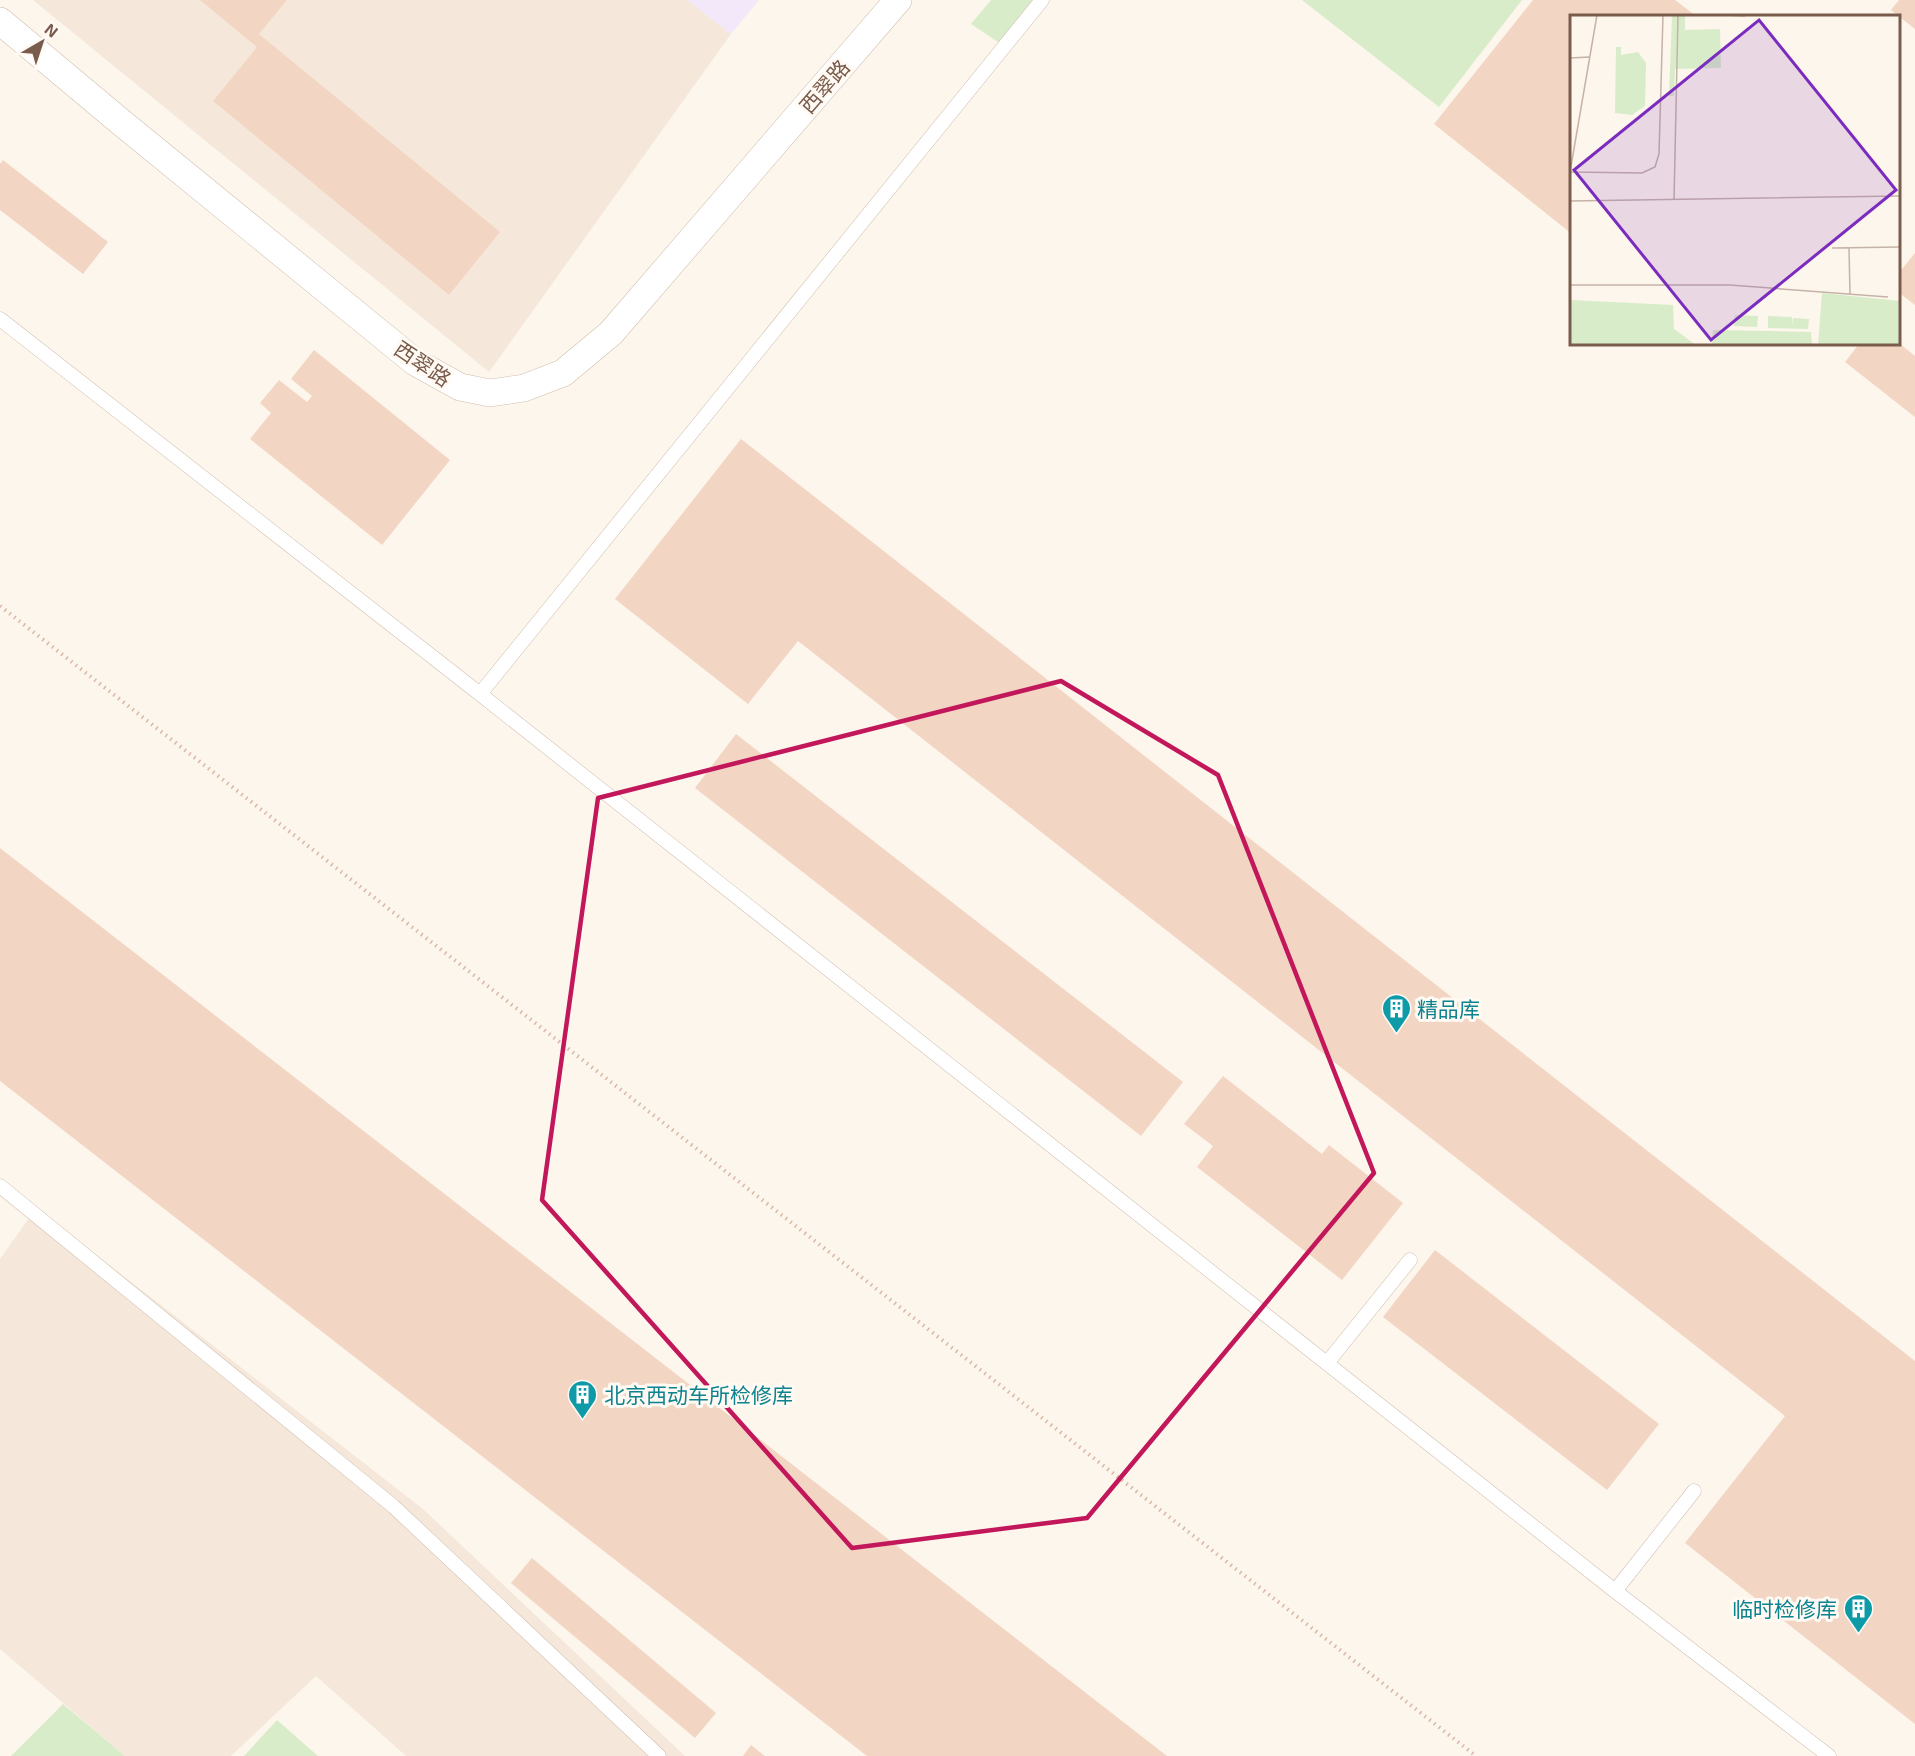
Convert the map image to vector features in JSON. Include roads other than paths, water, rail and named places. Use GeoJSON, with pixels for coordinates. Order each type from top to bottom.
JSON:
{"type":"FeatureCollection","features":[{"type":"Feature","properties":{"kind":"street","name":"西翠路"},"geometry":{"type":"LineString","coordinates":[[0,21],[415,362],[460,387],[490,393],[524,388],[563,373],[611,333],[898,0]]}},
{"type":"Feature","properties":{"kind":"lane"},"geometry":{"type":"LineString","coordinates":[[480,693],[1042,0]]}},
{"type":"Feature","properties":{"kind":"lane"},"geometry":{"type":"LineString","coordinates":[[0,319],[480,693],[1615,1591],[1829,1756]]}},
{"type":"Feature","properties":{"kind":"lane"},"geometry":{"type":"LineString","coordinates":[[0,1185],[393,1506],[660,1756]]}},
{"type":"Feature","properties":{"kind":"lane"},"geometry":{"type":"LineString","coordinates":[[1327,1363],[1410,1260]]}},
{"type":"Feature","properties":{"kind":"lane"},"geometry":{"type":"LineString","coordinates":[[1615,1591],[1694,1491]]}},
{"type":"Feature","properties":{"kind":"place","name":"精品库"},"geometry":{"type":"Point","coordinates":[1396,1034]}},
{"type":"Feature","properties":{"kind":"place","name":"北京西动车所检修库"},"geometry":{"type":"Point","coordinates":[583,1420]}},
{"type":"Feature","properties":{"kind":"place","name":"临时检修库"},"geometry":{"type":"Point","coordinates":[1858,1634]}}]}
